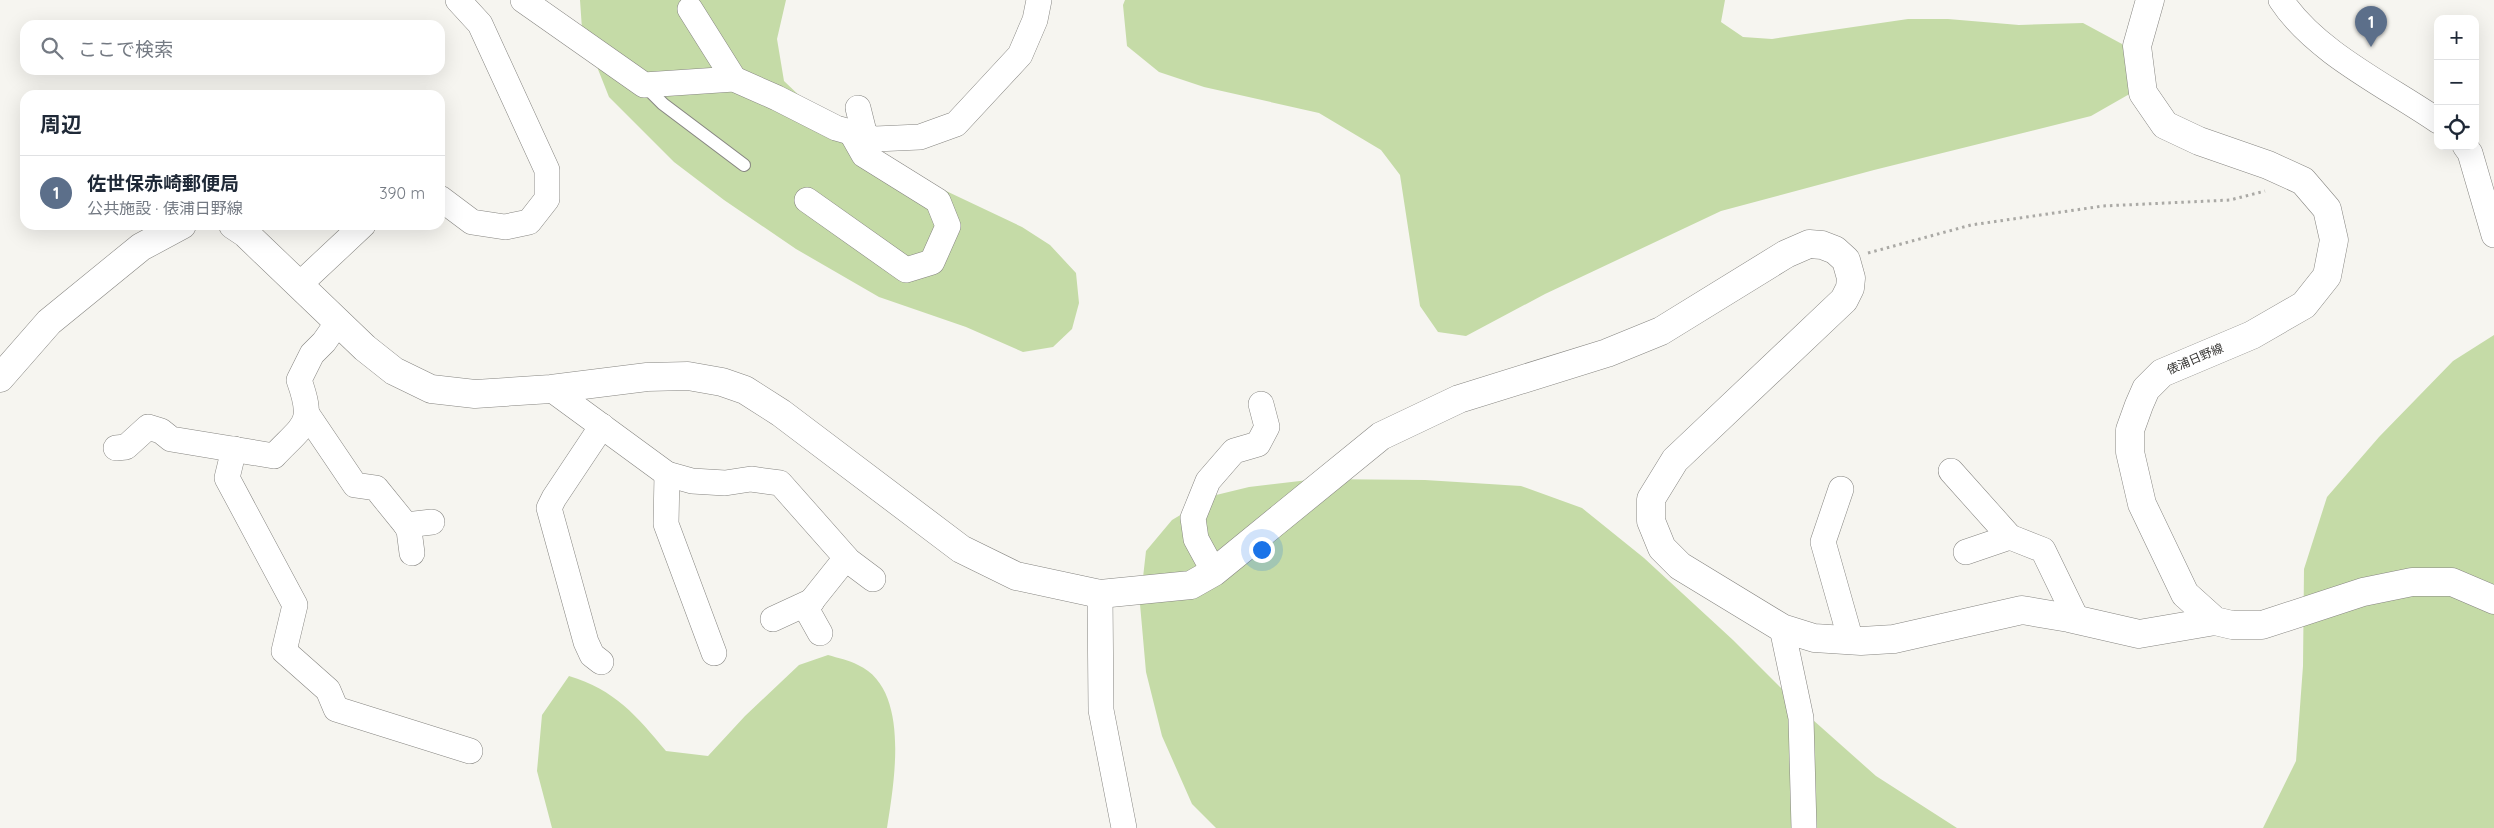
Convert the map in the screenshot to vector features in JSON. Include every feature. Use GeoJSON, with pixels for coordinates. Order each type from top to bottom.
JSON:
{"type":"FeatureCollection","features":[{"type":"Feature","properties":{"kind":"street"},"geometry":{"type":"LineString","coordinates":[[445,202],[472,222],[505,227],[529,222],[547,199],[547,170],[480,24],[458,0]]}},
{"type":"Feature","properties":{"kind":"street"},"geometry":{"type":"LineString","coordinates":[[523,0],[644,85],[734,79],[778,98],[836,128],[875,139],[920,137],[956,124],[1020,55],[1035,20],[1039,0]]}},
{"type":"Feature","properties":{"kind":"street","name":"俵浦日野線"},"geometry":{"type":"LineString","coordinates":[[2150,0],[2137,46],[2143,93],[2165,125],[2199,141],[2268,165],[2303,181],[2327,209],[2334,240],[2326,276],[2304,305],[2252,335],[2162,373],[2146,389],[2130,430],[2130,452],[2142,504],[2185,594],[2215,621]]}},
{"type":"Feature","properties":{"kind":"street"},"geometry":{"type":"LineString","coordinates":[[2281,0],[2291,16],[2345,62],[2434,118]]}},
{"type":"Feature","properties":{"kind":"street"},"geometry":{"type":"LineString","coordinates":[[690,9],[734,79]]}},
{"type":"Feature","properties":{"kind":"street"},"geometry":{"type":"LineString","coordinates":[[807,200],[906,270],[932,262],[948,226],[938,201],[864,155],[858,134],[858,108]]}},
{"type":"Feature","properties":{"kind":"street"},"geometry":{"type":"LineString","coordinates":[[2467,150],[2470,153],[2494,235]]}},
{"type":"Feature","properties":{"kind":"street"},"geometry":{"type":"LineString","coordinates":[[0,378],[50,322],[141,247],[173,230]]}},
{"type":"Feature","properties":{"kind":"street"},"geometry":{"type":"LineString","coordinates":[[241,230],[338,322],[394,371],[432,389],[475,394],[550,389],[647,377],[688,376],[722,382],[746,390],[781,413],[961,549],[1016,576],[1100,594],[1191,585],[1214,572],[1381,436],[1459,399],[1606,353],[1662,331],[1786,254],[1809,244],[1822,245],[1835,250],[1846,260],[1851,278],[1850,288],[1844,300],[1675,460],[1651,499],[1651,521],[1662,548],[1680,566],[1782,628],[1814,638],[1851,640],[1894,639],[2022,610],[2139,634],[2215,621],[2232,625],[2262,625],[2362,592],[2412,582],[2452,582],[2494,600]]}},
{"type":"Feature","properties":{"kind":"street"},"geometry":{"type":"LineString","coordinates":[[299,285],[358,230]]}},
{"type":"Feature","properties":{"kind":"street"},"geometry":{"type":"LineString","coordinates":[[116,448],[126,447],[148,427],[162,431],[171,440],[274,456],[306,421],[308,404],[299,380],[312,354],[324,342],[338,322]]}},
{"type":"Feature","properties":{"kind":"street"},"geometry":{"type":"LineString","coordinates":[[550,389],[667,474],[692,481],[725,483],[751,479],[780,483],[846,558],[873,579]]}},
{"type":"Feature","properties":{"kind":"street"},"geometry":{"type":"LineString","coordinates":[[1214,572],[1196,540],[1193,518],[1208,481],[1234,451],[1258,444],[1267,427],[1261,404]]}},
{"type":"Feature","properties":{"kind":"street"},"geometry":{"type":"LineString","coordinates":[[307,414],[355,486],[376,488],[406,525],[409,530],[412,553]]}},
{"type":"Feature","properties":{"kind":"street"},"geometry":{"type":"LineString","coordinates":[[601,662],[592,655],[586,642],[549,508],[602,426]]}},
{"type":"Feature","properties":{"kind":"street"},"geometry":{"type":"LineString","coordinates":[[234,449],[226,478],[295,606],[284,651],[328,690],[336,709],[470,751]]}},
{"type":"Feature","properties":{"kind":"street"},"geometry":{"type":"LineString","coordinates":[[1950,471],[2010,537],[2043,550],[2077,620]]}},
{"type":"Feature","properties":{"kind":"street"},"geometry":{"type":"LineString","coordinates":[[667,474],[666,524],[714,653]]}},
{"type":"Feature","properties":{"kind":"street"},"geometry":{"type":"LineString","coordinates":[[1841,489],[1823,542],[1851,640]]}},
{"type":"Feature","properties":{"kind":"street"},"geometry":{"type":"LineString","coordinates":[[406,525],[432,522]]}},
{"type":"Feature","properties":{"kind":"street"},"geometry":{"type":"LineString","coordinates":[[1966,552],[2010,537]]}},
{"type":"Feature","properties":{"kind":"street"},"geometry":{"type":"LineString","coordinates":[[820,633],[806,608],[846,558]]}},
{"type":"Feature","properties":{"kind":"street"},"geometry":{"type":"LineString","coordinates":[[1100,594],[1100,710],[1124,828]]}},
{"type":"Feature","properties":{"kind":"street"},"geometry":{"type":"LineString","coordinates":[[773,619],[812,601]]}},
{"type":"Feature","properties":{"kind":"street"},"geometry":{"type":"LineString","coordinates":[[1782,628],[1801,718],[1804,828]]}},
{"type":"Feature","properties":{"kind":"lane"},"geometry":{"type":"LineString","coordinates":[[644,85],[663,104],[744,166]]}},
{"type":"Feature","properties":{"kind":"path"},"geometry":{"type":"LineString","coordinates":[[1846,260],[1971,225],[2103,206],[2230,200]]}},
{"type":"Feature","properties":{"kind":"green space"},"geometry":{"type":"Polygon","coordinates":[[[580,0],[786,0],[777,39],[784,81],[826,121],[889,164],[1022,227],[1050,245],[1076,273],[1079,303],[1072,329],[1053,347],[1023,352],[966,327],[879,297],[796,249],[724,200],[674,162],[609,97],[582,29],[580,0]]]}},
{"type":"Feature","properties":{"kind":"green space"},"geometry":{"type":"Polygon","coordinates":[[[1125,0],[1725,0],[1721,22],[1743,37],[1772,39],[1908,19],[1948,19],[2019,25],[2083,23],[2122,44],[2132,61],[2133,92],[2091,116],[1874,170],[1721,211],[1545,294],[1466,336],[1438,332],[1420,306],[1400,175],[1381,150],[1319,113],[1204,87],[1159,72],[1127,46],[1123,5],[1125,0]]]}},
{"type":"Feature","properties":{"kind":"green space"},"geometry":{"type":"Polygon","coordinates":[[[2494,335],[2494,828],[2263,828],[2296,761],[2303,666],[2304,569],[2327,497],[2379,437],[2453,361],[2494,335]]]}},
{"type":"Feature","properties":{"kind":"green space"},"geometry":{"type":"Polygon","coordinates":[[[1317,479],[1425,480],[1521,486],[1582,508],[1644,558],[1733,640],[1813,720],[1876,776],[1957,828],[1216,828],[1192,804],[1162,736],[1146,672],[1140,604],[1146,551],[1172,520],[1212,496],[1249,487],[1317,479]]]}},
{"type":"Feature","properties":{"kind":"green space"},"geometry":{"type":"Polygon","coordinates":[[[828,655],[858,665],[875,677],[886,694],[892,715],[895,739],[893,787],[887,828],[552,828],[537,771],[542,715],[569,676],[599,689],[624,705],[666,751],[708,756],[745,716],[799,665],[828,655]]]}},
{"type":"Feature","properties":{"kind":"place","name":"佐世保赤崎郵便局"},"geometry":{"type":"Point","coordinates":[2371,47]}}]}
